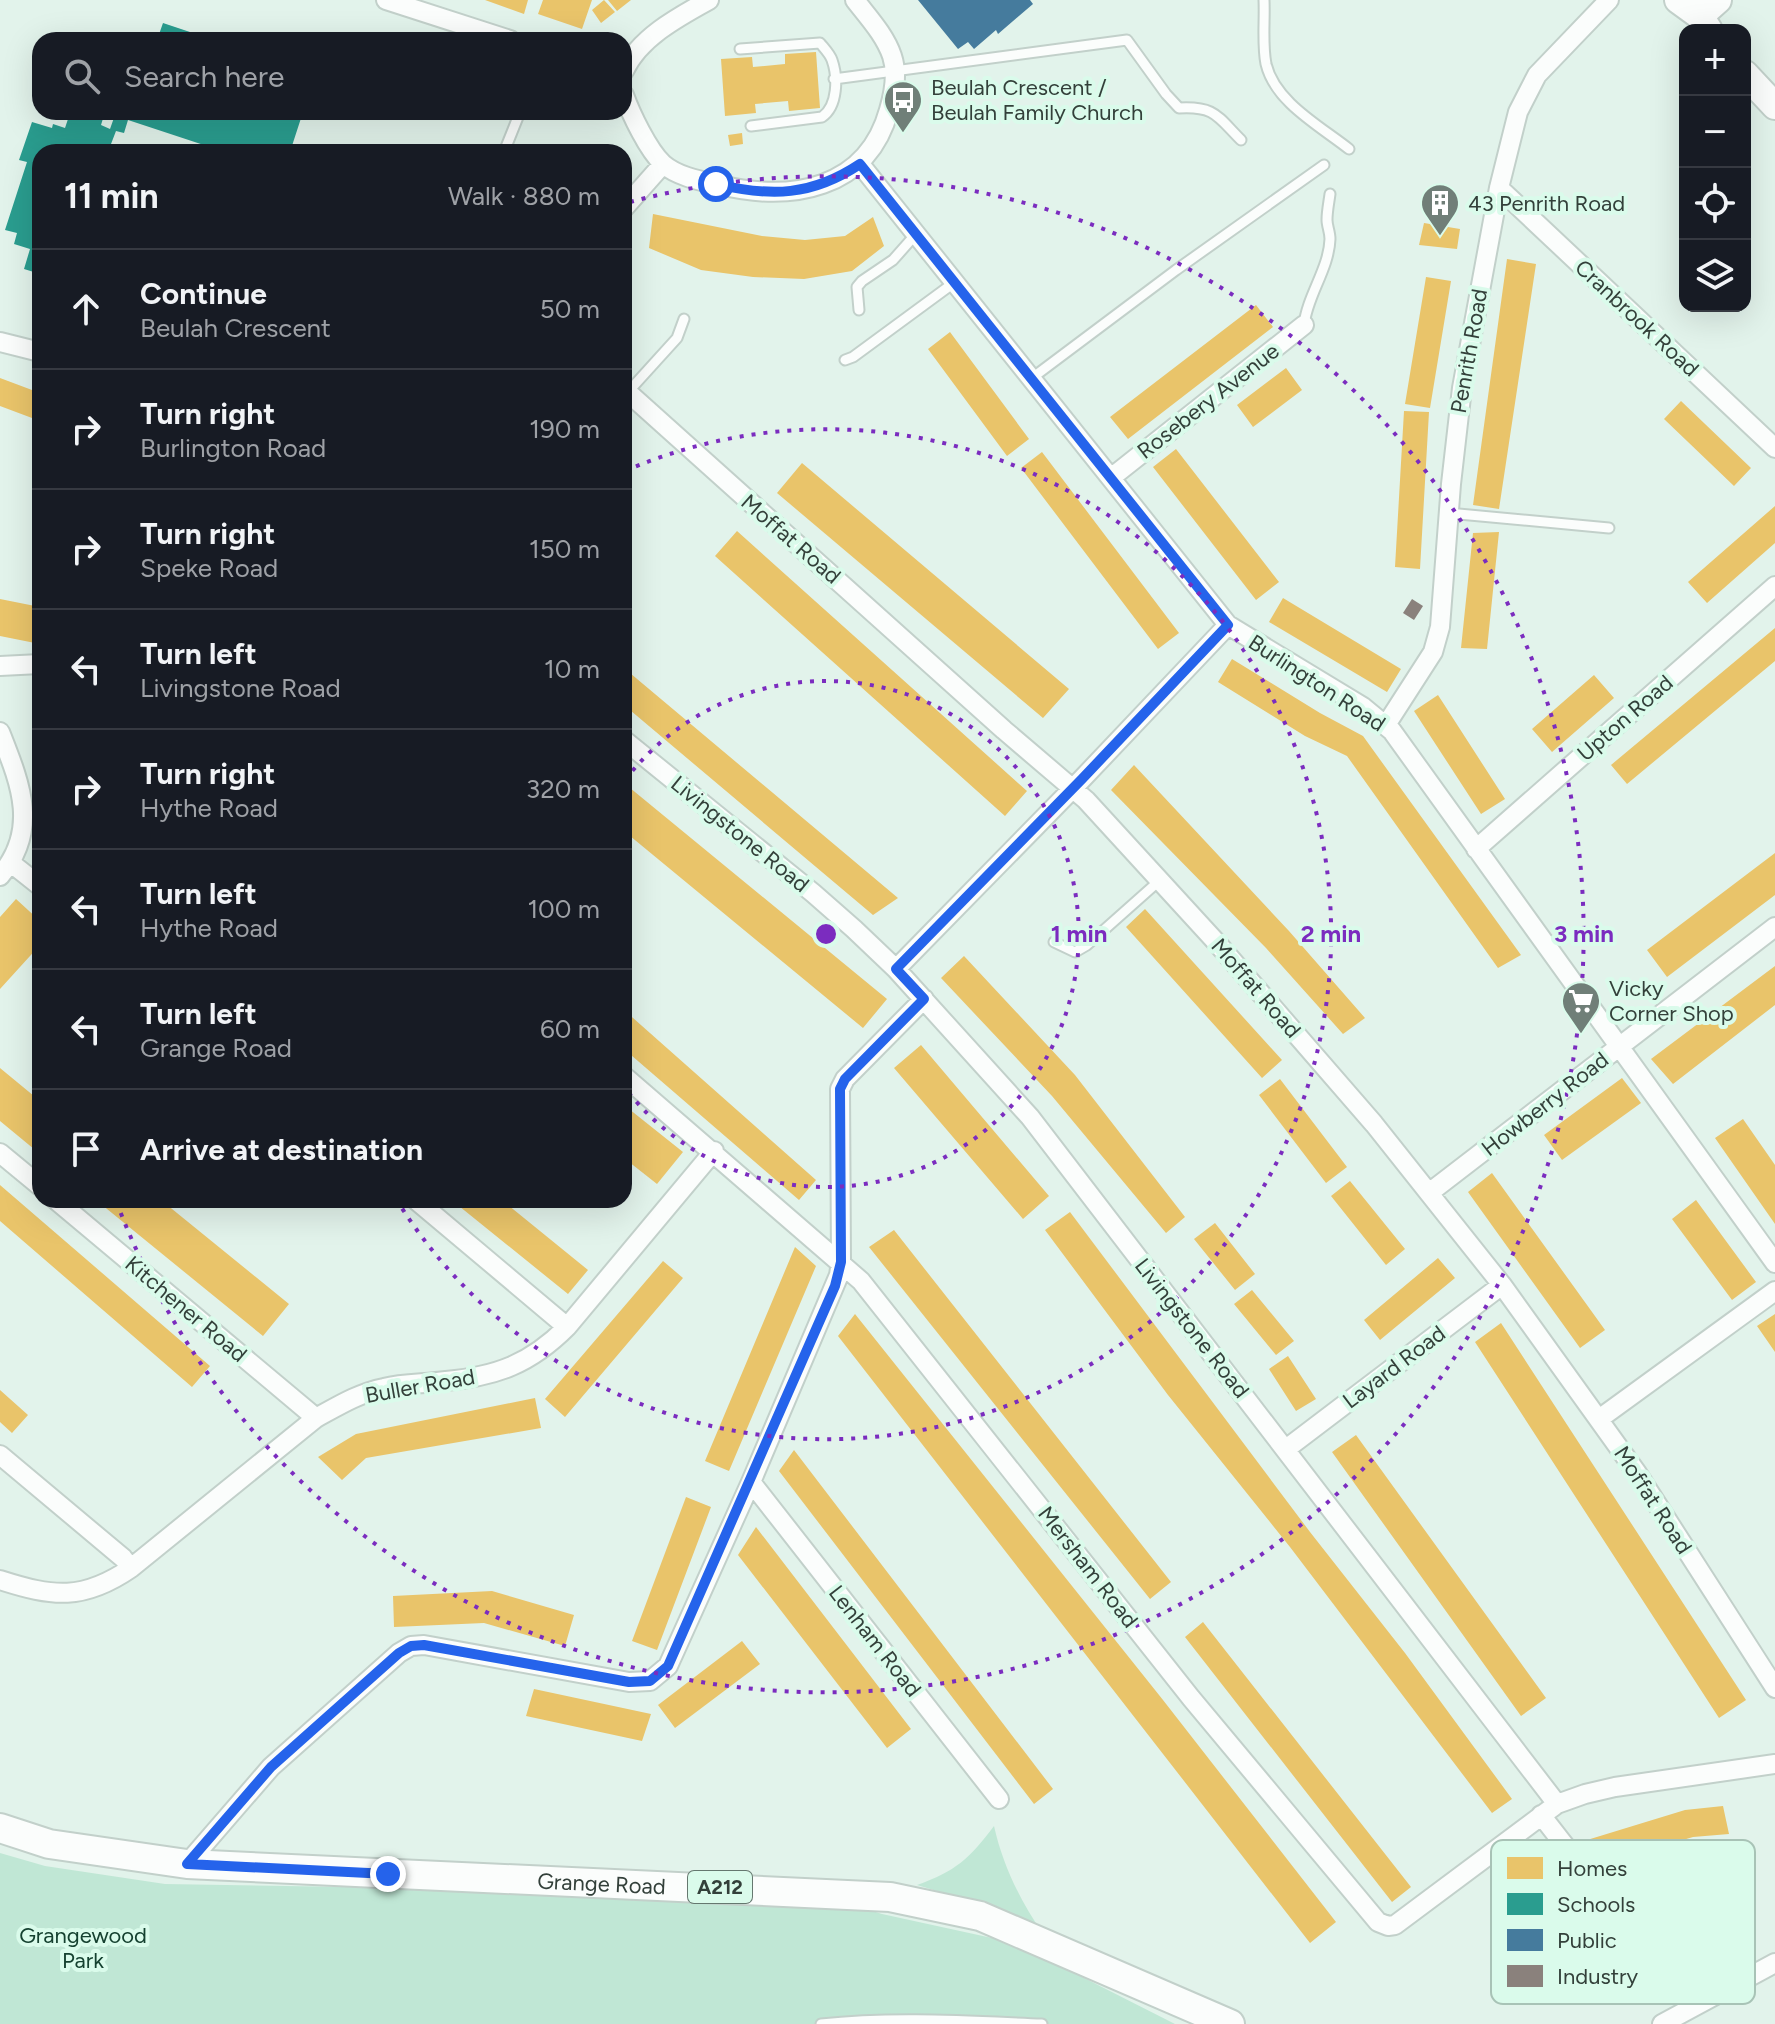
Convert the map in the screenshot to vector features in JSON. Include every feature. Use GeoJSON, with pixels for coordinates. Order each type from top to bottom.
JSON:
{"type":"FeatureCollection","features":[{"type":"Feature","properties":{"kind":"main road","name":"Grange Road"},"geometry":{"type":"LineString","coordinates":[[0,1828],[49,1844],[187,1864],[890,1897],[980,1916],[1230,2024]]}},
{"type":"Feature","properties":{"kind":"street"},"geometry":{"type":"LineString","coordinates":[[386,0],[485,32]]}},
{"type":"Feature","properties":{"kind":"street"},"geometry":{"type":"LineString","coordinates":[[632,57],[664,28],[709,0]]}},
{"type":"Feature","properties":{"kind":"street"},"geometry":{"type":"LineString","coordinates":[[632,111],[663,164],[691,178],[741,190],[770,193],[820,186],[860,164],[876,142],[894,93],[892,55],[855,0]]}},
{"type":"Feature","properties":{"kind":"street","name":"Penrith Road"},"geometry":{"type":"LineString","coordinates":[[1386,725],[1428,661],[1437,640],[1462,388],[1499,188],[1518,112],[1537,75],[1609,0]]}},
{"type":"Feature","properties":{"kind":"street"},"geometry":{"type":"LineString","coordinates":[[1678,0],[1709,15]]}},
{"type":"Feature","properties":{"kind":"street"},"geometry":{"type":"LineString","coordinates":[[1751,80],[1775,106]]}},
{"type":"Feature","properties":{"kind":"street"},"geometry":{"type":"LineString","coordinates":[[632,199],[663,164]]}},
{"type":"Feature","properties":{"kind":"street","name":"Burlington Road"},"geometry":{"type":"LineString","coordinates":[[860,164],[1228,625],[1363,707],[1386,725],[1775,1263]]}},
{"type":"Feature","properties":{"kind":"street","name":"Cranbrook Road"},"geometry":{"type":"LineString","coordinates":[[1499,188],[1775,448]]}},
{"type":"Feature","properties":{"kind":"street","name":"Rosebery Avenue"},"geometry":{"type":"LineString","coordinates":[[1112,477],[1304,325]]}},
{"type":"Feature","properties":{"kind":"street"},"geometry":{"type":"LineString","coordinates":[[0,342],[32,350]]}},
{"type":"Feature","properties":{"kind":"street","name":"Moffat Road"},"geometry":{"type":"LineString","coordinates":[[632,395],[1086,800],[1217,943],[1301,1039],[1502,1285],[1657,1504],[1775,1688]]}},
{"type":"Feature","properties":{"kind":"street","name":"Upton Road"},"geometry":{"type":"LineString","coordinates":[[1476,849],[1775,586]]}},
{"type":"Feature","properties":{"kind":"street"},"geometry":{"type":"LineString","coordinates":[[896,969],[1228,625]]}},
{"type":"Feature","properties":{"kind":"street"},"geometry":{"type":"LineString","coordinates":[[0,666],[32,664]]}},
{"type":"Feature","properties":{"kind":"street"},"geometry":{"type":"LineString","coordinates":[[0,732],[17,775],[24,810],[19,846],[5,869],[32,882]]}},
{"type":"Feature","properties":{"kind":"street","name":"Livingstone Road"},"geometry":{"type":"LineString","coordinates":[[632,746],[813,893],[896,969],[1030,1117],[1557,1804]]}},
{"type":"Feature","properties":{"kind":"street","name":"Howberry Road"},"geometry":{"type":"LineString","coordinates":[[1429,1193],[1775,927]]}},
{"type":"Feature","properties":{"kind":"street"},"geometry":{"type":"LineString","coordinates":[[187,1864],[271,1767],[399,1653],[411,1646],[424,1645],[629,1682],[650,1681],[668,1666],[830,1300],[841,1262],[840,1089],[845,1079],[924,999]]}},
{"type":"Feature","properties":{"kind":"street","name":"Mersham Road"},"geometry":{"type":"LineString","coordinates":[[632,1083],[861,1281],[1191,1698],[1378,1922],[1395,1925],[1491,1853]]}},
{"type":"Feature","properties":{"kind":"street","name":"Buller Road"},"geometry":{"type":"LineString","coordinates":[[0,1580],[31,1590],[69,1594],[100,1587],[131,1568],[316,1418],[362,1394],[385,1387],[469,1378],[504,1371],[526,1361],[548,1346],[567,1327],[714,1151]]}},
{"type":"Feature","properties":{"kind":"street"},"geometry":{"type":"LineString","coordinates":[[0,1153],[32,1179]]}},
{"type":"Feature","properties":{"kind":"street","name":"Kitchener Road"},"geometry":{"type":"LineString","coordinates":[[66,1208],[316,1418]]}},
{"type":"Feature","properties":{"kind":"street"},"geometry":{"type":"LineString","coordinates":[[426,1208],[567,1327]]}},
{"type":"Feature","properties":{"kind":"street","name":"Layard Road"},"geometry":{"type":"LineString","coordinates":[[1286,1449],[1502,1285]]}},
{"type":"Feature","properties":{"kind":"street"},"geometry":{"type":"LineString","coordinates":[[1599,1419],[1775,1291]]}},
{"type":"Feature","properties":{"kind":"street"},"geometry":{"type":"LineString","coordinates":[[0,1455],[131,1568]]}},
{"type":"Feature","properties":{"kind":"street","name":"Lenham Road"},"geometry":{"type":"LineString","coordinates":[[751,1482],[999,1799]]}},
{"type":"Feature","properties":{"kind":"street"},"geometry":{"type":"LineString","coordinates":[[1557,1804],[1615,1787],[1775,1764]]}},
{"type":"Feature","properties":{"kind":"street","name":"Mersham Road"},"geometry":{"type":"LineString","coordinates":[[1508,1840],[1557,1804]]}},
{"type":"Feature","properties":{"kind":"street"},"geometry":{"type":"LineString","coordinates":[[1541,1815],[1560,1840]]}},
{"type":"Feature","properties":{"kind":"street"},"geometry":{"type":"LineString","coordinates":[[1755,1974],[1775,1963]]}},
{"type":"Feature","properties":{"kind":"street"},"geometry":{"type":"LineString","coordinates":[[1662,2024],[1699,2004]]}},
{"type":"Feature","properties":{"kind":"lane"},"geometry":{"type":"LineString","coordinates":[[1264,0],[1265,59],[1271,79],[1283,96],[1349,149]]}},
{"type":"Feature","properties":{"kind":"lane"},"geometry":{"type":"LineString","coordinates":[[834,79],[1127,40],[1179,108],[1202,107],[1214,113],[1241,140]]}},
{"type":"Feature","properties":{"kind":"lane"},"geometry":{"type":"LineString","coordinates":[[740,49],[820,43],[832,59],[835,99],[827,114],[751,126]]}},
{"type":"Feature","properties":{"kind":"lane"},"geometry":{"type":"LineString","coordinates":[[507,144],[517,120]]}},
{"type":"Feature","properties":{"kind":"lane"},"geometry":{"type":"LineString","coordinates":[[1032,378],[1324,165]]}},
{"type":"Feature","properties":{"kind":"lane"},"geometry":{"type":"LineString","coordinates":[[1304,325],[1330,238],[1326,222],[1330,194]]}},
{"type":"Feature","properties":{"kind":"lane"},"geometry":{"type":"LineString","coordinates":[[859,310],[857,287],[893,260],[916,234]]}},
{"type":"Feature","properties":{"kind":"lane"},"geometry":{"type":"LineString","coordinates":[[845,360],[955,282]]}},
{"type":"Feature","properties":{"kind":"lane"},"geometry":{"type":"LineString","coordinates":[[632,384],[677,338],[684,319]]}},
{"type":"Feature","properties":{"kind":"lane"},"geometry":{"type":"LineString","coordinates":[[1448,513],[1609,528]]}},
{"type":"Feature","properties":{"kind":"lane"},"geometry":{"type":"LineString","coordinates":[[1054,942],[1075,952],[1087,945],[1159,881]]}},
{"type":"Feature","properties":{"kind":"lane"},"geometry":{"type":"LineString","coordinates":[[821,2024],[945,2019],[1042,2024]]}},
{"type":"Feature","properties":{"kind":"green space"},"geometry":{"type":"Polygon","coordinates":[[[994,1826],[1013,1882],[1043,1934],[983,1905],[917,1885],[961,1863],[994,1826]]]}},
{"type":"Feature","properties":{"kind":"green space","name":"Grangewood Park"},"geometry":{"type":"Polygon","coordinates":[[[0,1853],[45,1866],[165,1884],[798,1894],[1015,1943],[1175,2024],[0,2024],[0,1853]]]}},
{"type":"Feature","properties":{"kind":"building: Homes"},"geometry":{"type":"Polygon","coordinates":[[[485,0],[528,0],[524,14],[485,0]]]}},
{"type":"Feature","properties":{"kind":"building: Homes"},"geometry":{"type":"Polygon","coordinates":[[[543,0],[592,0],[582,29],[538,14],[543,0]]]}},
{"type":"Feature","properties":{"kind":"building: Homes"},"geometry":{"type":"Polygon","coordinates":[[[604,0],[615,12],[601,23],[592,10],[604,0]]]}},
{"type":"Feature","properties":{"kind":"building: Homes"},"geometry":{"type":"Polygon","coordinates":[[[608,0],[631,0],[617,11],[608,0]]]}},
{"type":"Feature","properties":{"kind":"building: Homes"},"geometry":{"type":"Polygon","coordinates":[[[816,52],[820,108],[789,111],[788,101],[755,104],[756,113],[725,116],[721,59],[752,57],[753,67],[785,64],[785,54],[816,52]]]}},
{"type":"Feature","properties":{"kind":"building: Homes"},"geometry":{"type":"Polygon","coordinates":[[[742,133],[743,144],[730,146],[728,135],[742,133]]]}},
{"type":"Feature","properties":{"kind":"building: Homes"},"geometry":{"type":"Polygon","coordinates":[[[653,214],[762,236],[805,240],[845,236],[873,217],[884,246],[852,271],[804,279],[753,277],[701,270],[649,248],[653,214]]]}},
{"type":"Feature","properties":{"kind":"building: Homes","name":"43 Penrith Road"},"geometry":{"type":"Polygon","coordinates":[[[1424,223],[1460,229],[1457,249],[1419,245],[1424,223]]]}},
{"type":"Feature","properties":{"kind":"building: Homes"},"geometry":{"type":"Polygon","coordinates":[[[1507,259],[1536,264],[1499,509],[1473,505],[1507,259]]]}},
{"type":"Feature","properties":{"kind":"building: Homes"},"geometry":{"type":"Polygon","coordinates":[[[1426,277],[1451,281],[1430,408],[1405,404],[1426,277]]]}},
{"type":"Feature","properties":{"kind":"building: Homes"},"geometry":{"type":"Polygon","coordinates":[[[1256,305],[1273,327],[1128,439],[1110,417],[1256,305]]]}},
{"type":"Feature","properties":{"kind":"building: Homes"},"geometry":{"type":"Polygon","coordinates":[[[950,332],[1029,439],[1007,456],[928,349],[950,332]]]}},
{"type":"Feature","properties":{"kind":"building: Homes"},"geometry":{"type":"Polygon","coordinates":[[[1286,368],[1302,390],[1253,427],[1237,405],[1286,368]]]}},
{"type":"Feature","properties":{"kind":"building: Homes"},"geometry":{"type":"Polygon","coordinates":[[[0,378],[32,390],[32,418],[0,406],[0,378]]]}},
{"type":"Feature","properties":{"kind":"building: Homes"},"geometry":{"type":"Polygon","coordinates":[[[1681,401],[1751,468],[1734,486],[1664,419],[1681,401]]]}},
{"type":"Feature","properties":{"kind":"building: Homes"},"geometry":{"type":"Polygon","coordinates":[[[1404,411],[1429,412],[1420,569],[1395,567],[1404,411]]]}},
{"type":"Feature","properties":{"kind":"building: Homes"},"geometry":{"type":"Polygon","coordinates":[[[1176,449],[1279,582],[1256,600],[1153,467],[1176,449]]]}},
{"type":"Feature","properties":{"kind":"building: Homes"},"geometry":{"type":"Polygon","coordinates":[[[1042,452],[1179,633],[1158,649],[1021,468],[1042,452]]]}},
{"type":"Feature","properties":{"kind":"building: Homes"},"geometry":{"type":"Polygon","coordinates":[[[802,463],[1069,689],[1043,718],[777,493],[802,463]]]}},
{"type":"Feature","properties":{"kind":"building: Homes"},"geometry":{"type":"Polygon","coordinates":[[[1775,506],[1775,543],[1707,603],[1688,582],[1775,506]]]}},
{"type":"Feature","properties":{"kind":"building: Homes"},"geometry":{"type":"Polygon","coordinates":[[[737,531],[1027,791],[1005,816],[715,556],[737,531]]]}},
{"type":"Feature","properties":{"kind":"building: Homes"},"geometry":{"type":"Polygon","coordinates":[[[1499,532],[1487,649],[1461,648],[1473,533],[1499,532]]]}},
{"type":"Feature","properties":{"kind":"building: Homes"},"geometry":{"type":"Polygon","coordinates":[[[1283,598],[1401,669],[1387,692],[1269,622],[1283,598]]]}},
{"type":"Feature","properties":{"kind":"building: Homes"},"geometry":{"type":"Polygon","coordinates":[[[0,599],[32,605],[32,642],[0,636],[0,599]]]}},
{"type":"Feature","properties":{"kind":"building: Homes"},"geometry":{"type":"Polygon","coordinates":[[[1775,628],[1775,661],[1627,784],[1611,765],[1775,628]]]}},
{"type":"Feature","properties":{"kind":"building: Homes"},"geometry":{"type":"Polygon","coordinates":[[[1232,659],[1363,736],[1521,955],[1498,968],[1347,756],[1305,736],[1218,682],[1232,659]]]}},
{"type":"Feature","properties":{"kind":"building: Homes"},"geometry":{"type":"Polygon","coordinates":[[[632,675],[898,898],[873,915],[632,712],[632,675]]]}},
{"type":"Feature","properties":{"kind":"building: Homes"},"geometry":{"type":"Polygon","coordinates":[[[1594,675],[1614,698],[1552,752],[1532,729],[1594,675]]]}},
{"type":"Feature","properties":{"kind":"building: Homes"},"geometry":{"type":"Polygon","coordinates":[[[1438,695],[1505,799],[1481,814],[1414,711],[1438,695]]]}},
{"type":"Feature","properties":{"kind":"building: Homes"},"geometry":{"type":"Polygon","coordinates":[[[1134,765],[1289,931],[1365,1018],[1343,1034],[1266,948],[1111,790],[1134,765]]]}},
{"type":"Feature","properties":{"kind":"building: Homes"},"geometry":{"type":"Polygon","coordinates":[[[632,790],[887,999],[863,1028],[632,838],[632,790]]]}},
{"type":"Feature","properties":{"kind":"building: Homes"},"geometry":{"type":"Polygon","coordinates":[[[1775,853],[1775,895],[1667,977],[1647,950],[1775,853]]]}},
{"type":"Feature","properties":{"kind":"building: Homes"},"geometry":{"type":"Polygon","coordinates":[[[16,899],[32,914],[32,954],[0,989],[0,917],[16,899]]]}},
{"type":"Feature","properties":{"kind":"building: Homes"},"geometry":{"type":"Polygon","coordinates":[[[1145,909],[1282,1060],[1262,1078],[1126,927],[1145,909]]]}},
{"type":"Feature","properties":{"kind":"building: Homes"},"geometry":{"type":"Polygon","coordinates":[[[964,956],[1075,1075],[1185,1217],[1166,1233],[1052,1096],[941,978],[964,956]]]}},
{"type":"Feature","properties":{"kind":"building: Homes"},"geometry":{"type":"Polygon","coordinates":[[[1775,966],[1775,1005],[1673,1084],[1651,1059],[1775,966]]]}},
{"type":"Feature","properties":{"kind":"building: Homes"},"geometry":{"type":"Polygon","coordinates":[[[632,1017],[816,1180],[799,1200],[632,1056],[632,1017]]]}},
{"type":"Feature","properties":{"kind":"building: Homes"},"geometry":{"type":"Polygon","coordinates":[[[921,1045],[1049,1196],[1023,1219],[894,1068],[921,1045]]]}},
{"type":"Feature","properties":{"kind":"building: Homes"},"geometry":{"type":"Polygon","coordinates":[[[0,1068],[32,1094],[32,1147],[0,1121],[0,1068]]]}},
{"type":"Feature","properties":{"kind":"building: Homes"},"geometry":{"type":"Polygon","coordinates":[[[1622,1078],[1641,1103],[1562,1160],[1544,1135],[1622,1078]]]}},
{"type":"Feature","properties":{"kind":"building: Homes"},"geometry":{"type":"Polygon","coordinates":[[[1280,1079],[1347,1167],[1326,1183],[1259,1095],[1280,1079]]]}},
{"type":"Feature","properties":{"kind":"building: Homes"},"geometry":{"type":"Polygon","coordinates":[[[632,1111],[683,1152],[657,1184],[632,1164],[632,1111]]]}},
{"type":"Feature","properties":{"kind":"building: Homes"},"geometry":{"type":"Polygon","coordinates":[[[1743,1119],[1775,1165],[1775,1224],[1715,1138],[1743,1119]]]}},
{"type":"Feature","properties":{"kind":"building: Homes"},"geometry":{"type":"Polygon","coordinates":[[[1492,1173],[1605,1330],[1580,1348],[1468,1192],[1492,1173]]]}},
{"type":"Feature","properties":{"kind":"building: Homes"},"geometry":{"type":"Polygon","coordinates":[[[1350,1181],[1405,1249],[1386,1265],[1331,1196],[1350,1181]]]}},
{"type":"Feature","properties":{"kind":"building: Homes"},"geometry":{"type":"Polygon","coordinates":[[[0,1185],[210,1366],[192,1387],[0,1221],[0,1185]]]}},
{"type":"Feature","properties":{"kind":"building: Homes"},"geometry":{"type":"Polygon","coordinates":[[[1696,1200],[1756,1282],[1732,1300],[1672,1219],[1696,1200]]]}},
{"type":"Feature","properties":{"kind":"building: Homes"},"geometry":{"type":"Polygon","coordinates":[[[106,1208],[171,1208],[289,1304],[263,1336],[106,1208]]]}},
{"type":"Feature","properties":{"kind":"building: Homes"},"geometry":{"type":"Polygon","coordinates":[[[461,1208],[512,1208],[588,1270],[568,1294],[461,1208]]]}},
{"type":"Feature","properties":{"kind":"building: Homes"},"geometry":{"type":"Polygon","coordinates":[[[1070,1212],[1512,1799],[1492,1813],[1290,1547],[1168,1395],[1045,1230],[1070,1212]]]}},
{"type":"Feature","properties":{"kind":"building: Homes"},"geometry":{"type":"Polygon","coordinates":[[[1215,1223],[1255,1274],[1235,1290],[1194,1239],[1215,1223]]]}},
{"type":"Feature","properties":{"kind":"building: Homes"},"geometry":{"type":"Polygon","coordinates":[[[894,1230],[1171,1582],[1150,1599],[869,1247],[894,1230]]]}},
{"type":"Feature","properties":{"kind":"building: Homes"},"geometry":{"type":"Polygon","coordinates":[[[795,1247],[816,1266],[729,1471],[705,1461],[795,1247]]]}},
{"type":"Feature","properties":{"kind":"building: Homes"},"geometry":{"type":"Polygon","coordinates":[[[1438,1258],[1455,1278],[1380,1340],[1364,1320],[1438,1258]]]}},
{"type":"Feature","properties":{"kind":"building: Homes"},"geometry":{"type":"Polygon","coordinates":[[[663,1261],[683,1278],[565,1417],[545,1399],[663,1261]]]}},
{"type":"Feature","properties":{"kind":"building: Homes"},"geometry":{"type":"Polygon","coordinates":[[[1252,1290],[1294,1341],[1276,1355],[1234,1304],[1252,1290]]]}},
{"type":"Feature","properties":{"kind":"building: Homes"},"geometry":{"type":"Polygon","coordinates":[[[855,1314],[1336,1922],[1310,1943],[838,1336],[855,1314]]]}},
{"type":"Feature","properties":{"kind":"building: Homes"},"geometry":{"type":"Polygon","coordinates":[[[1775,1314],[1775,1352],[1757,1326],[1775,1314]]]}},
{"type":"Feature","properties":{"kind":"building: Homes"},"geometry":{"type":"Polygon","coordinates":[[[1501,1323],[1746,1700],[1719,1718],[1475,1342],[1501,1323]]]}},
{"type":"Feature","properties":{"kind":"building: Homes"},"geometry":{"type":"Polygon","coordinates":[[[1288,1356],[1316,1399],[1296,1411],[1269,1369],[1288,1356]]]}},
{"type":"Feature","properties":{"kind":"building: Homes"},"geometry":{"type":"Polygon","coordinates":[[[0,1390],[28,1415],[12,1433],[0,1422],[0,1390]]]}},
{"type":"Feature","properties":{"kind":"building: Homes"},"geometry":{"type":"Polygon","coordinates":[[[535,1398],[541,1428],[366,1458],[342,1480],[318,1457],[356,1434],[535,1398]]]}},
{"type":"Feature","properties":{"kind":"building: Homes"},"geometry":{"type":"Polygon","coordinates":[[[1356,1435],[1546,1698],[1521,1716],[1332,1452],[1356,1435]]]}},
{"type":"Feature","properties":{"kind":"building: Homes"},"geometry":{"type":"Polygon","coordinates":[[[794,1450],[1053,1789],[1034,1804],[779,1471],[794,1450]]]}},
{"type":"Feature","properties":{"kind":"building: Homes"},"geometry":{"type":"Polygon","coordinates":[[[686,1497],[711,1507],[657,1650],[632,1641],[686,1497]]]}},
{"type":"Feature","properties":{"kind":"building: Homes"},"geometry":{"type":"Polygon","coordinates":[[[756,1527],[911,1729],[887,1748],[738,1555],[756,1527]]]}},
{"type":"Feature","properties":{"kind":"building: Homes"},"geometry":{"type":"Polygon","coordinates":[[[492,1591],[574,1615],[565,1646],[484,1623],[394,1627],[393,1596],[492,1591]]]}},
{"type":"Feature","properties":{"kind":"building: Homes"},"geometry":{"type":"Polygon","coordinates":[[[1203,1622],[1411,1887],[1392,1902],[1185,1637],[1203,1622]]]}},
{"type":"Feature","properties":{"kind":"building: Homes"},"geometry":{"type":"Polygon","coordinates":[[[742,1641],[760,1664],[675,1728],[658,1705],[742,1641]]]}},
{"type":"Feature","properties":{"kind":"building: Homes"},"geometry":{"type":"Polygon","coordinates":[[[534,1689],[651,1714],[642,1741],[526,1716],[534,1689]]]}},
{"type":"Feature","properties":{"kind":"building: Homes"},"geometry":{"type":"Polygon","coordinates":[[[1723,1806],[1729,1834],[1683,1840],[1587,1840],[1685,1810],[1723,1806]]]}},
{"type":"Feature","properties":{"kind":"building: Schools"},"geometry":{"type":"Polygon","coordinates":[[[163,23],[190,32],[160,32],[163,23]]]}},
{"type":"Feature","properties":{"kind":"building: Schools"},"geometry":{"type":"Polygon","coordinates":[[[68,120],[103,120],[101,125],[110,129],[113,120],[128,120],[124,133],[116,131],[111,144],[32,144],[32,271],[24,269],[30,249],[14,244],[17,233],[5,230],[27,162],[19,160],[32,122],[65,128],[68,120]]]}},
{"type":"Feature","properties":{"kind":"building: Schools"},"geometry":{"type":"Polygon","coordinates":[[[128,120],[300,120],[293,144],[201,144],[128,120]]]}},
{"type":"Feature","properties":{"kind":"building: Public"},"geometry":{"type":"Polygon","coordinates":[[[918,0],[1030,0],[1033,4],[998,34],[996,30],[974,49],[968,42],[958,49],[918,0]]]}},
{"type":"Feature","properties":{"kind":"building: Industry"},"geometry":{"type":"Polygon","coordinates":[[[1412,599],[1423,606],[1414,620],[1403,613],[1412,599]]]}},
{"type":"Feature","properties":{"kind":"place","name":"Beulah Crescent / Beulah Family Church"},"geometry":{"type":"Point","coordinates":[903,134]}},
{"type":"Feature","properties":{"kind":"place","name":"43 Penrith Road"},"geometry":{"type":"Point","coordinates":[1440,237]}},
{"type":"Feature","properties":{"kind":"place","name":"Vicky Corner Shop"},"geometry":{"type":"Point","coordinates":[1581,1035]}},
{"type":"Feature","properties":{"kind":"route"},"geometry":{"type":"LineString","coordinates":[[388,1874],[187,1864],[271,1767],[399,1653],[411,1646],[424,1645],[629,1682],[650,1681],[668,1666],[839,1275],[840,1089],[845,1079],[924,999],[896,969],[1228,625],[860,164],[820,186],[796,191],[770,193],[716,184]]}}]}
